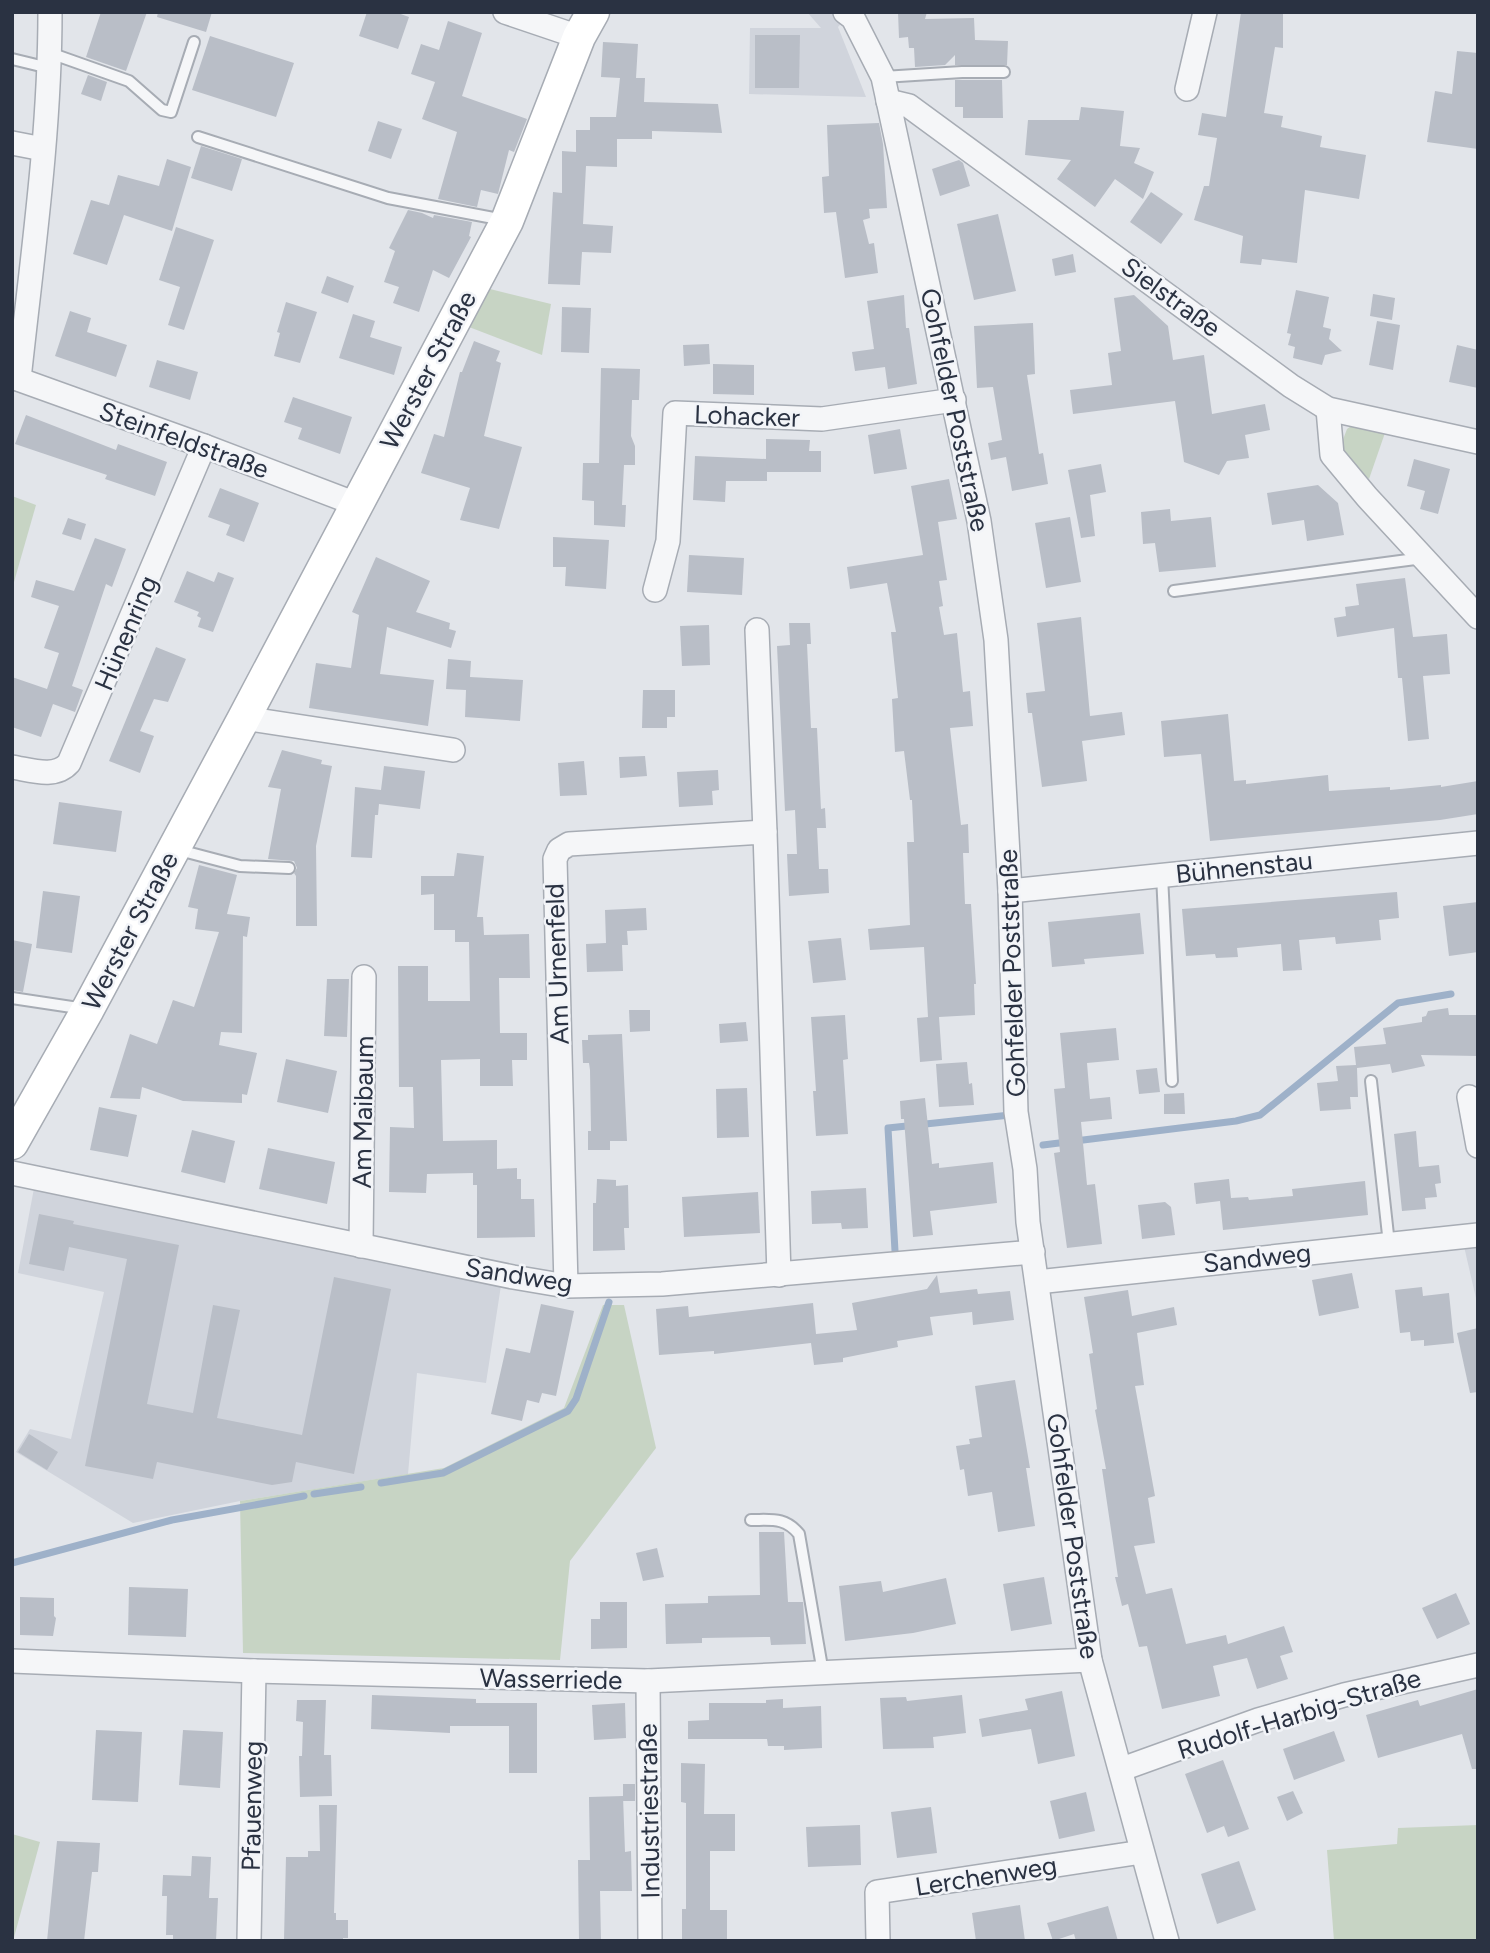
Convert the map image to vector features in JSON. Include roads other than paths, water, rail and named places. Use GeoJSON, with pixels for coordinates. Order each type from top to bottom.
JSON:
{"type":"FeatureCollection","features":[{"type":"Feature","properties":{"kind":"main road","name":"Werster Straße"},"geometry":{"type":"LineString","coordinates":[[12,1143],[88,1009],[507,221],[586,24]]}},
{"type":"Feature","properties":{"kind":"street"},"geometry":{"type":"LineString","coordinates":[[15,378],[43,149],[50,12]]}},
{"type":"Feature","properties":{"kind":"street"},"geometry":{"type":"LineString","coordinates":[[505,12],[586,24]]}},
{"type":"Feature","properties":{"kind":"street"},"geometry":{"type":"LineString","coordinates":[[1187,89],[1205,12]]}},
{"type":"Feature","properties":{"kind":"street","name":"Gohfelder Poststraße"},"geometry":{"type":"LineString","coordinates":[[852,14],[883,77],[979,522],[996,639],[1010,891],[1016,1112],[1033,1252],[1090,1660],[1167,1941]]}},
{"type":"Feature","properties":{"kind":"street","name":"Sielstraße"},"geometry":{"type":"LineString","coordinates":[[888,101],[909,106],[1291,386],[1328,409],[1478,442]]}},
{"type":"Feature","properties":{"kind":"street"},"geometry":{"type":"LineString","coordinates":[[12,143],[43,149]]}},
{"type":"Feature","properties":{"kind":"street","name":"Steinfeldstraße"},"geometry":{"type":"LineString","coordinates":[[15,378],[356,504]]}},
{"type":"Feature","properties":{"kind":"street","name":"Lohacker"},"geometry":{"type":"LineString","coordinates":[[655,590],[668,541],[675,413],[822,419],[954,400]]}},
{"type":"Feature","properties":{"kind":"street"},"geometry":{"type":"LineString","coordinates":[[1328,409],[1332,455],[1367,498],[1478,617]]}},
{"type":"Feature","properties":{"kind":"street","name":"Hünenring"},"geometry":{"type":"LineString","coordinates":[[12,767],[54,772],[62,771],[69,763],[204,446]]}},
{"type":"Feature","properties":{"kind":"street"},"geometry":{"type":"LineString","coordinates":[[757,630],[779,1275]]}},
{"type":"Feature","properties":{"kind":"street"},"geometry":{"type":"LineString","coordinates":[[244,718],[453,750]]}},
{"type":"Feature","properties":{"kind":"street","name":"Am Urnenfeld"},"geometry":{"type":"LineString","coordinates":[[566,1286],[555,859],[559,850],[569,844],[765,832]]}},
{"type":"Feature","properties":{"kind":"street","name":"Bühnenstau"},"geometry":{"type":"LineString","coordinates":[[1010,891],[1478,843]]}},
{"type":"Feature","properties":{"kind":"street","name":"Am Maibaum"},"geometry":{"type":"LineString","coordinates":[[361,1246],[364,977]]}},
{"type":"Feature","properties":{"kind":"street"},"geometry":{"type":"LineString","coordinates":[[1469,1097],[1478,1146]]}},
{"type":"Feature","properties":{"kind":"street","name":"Sandweg"},"geometry":{"type":"LineString","coordinates":[[12,1173],[566,1286],[662,1284],[1033,1252]]}},
{"type":"Feature","properties":{"kind":"street","name":"Sandweg"},"geometry":{"type":"LineString","coordinates":[[1037,1282],[1478,1235]]}},
{"type":"Feature","properties":{"kind":"street","name":"Wasserriede"},"geometry":{"type":"LineString","coordinates":[[12,1661],[254,1671],[648,1681],[1090,1660]]}},
{"type":"Feature","properties":{"kind":"street","name":"Rudolf-Harbig-Straße"},"geometry":{"type":"LineString","coordinates":[[1122,1769],[1258,1720],[1344,1695],[1478,1665]]}},
{"type":"Feature","properties":{"kind":"street","name":"Pfauenweg"},"geometry":{"type":"LineString","coordinates":[[249,1941],[254,1671]]}},
{"type":"Feature","properties":{"kind":"street","name":"Industriestraße"},"geometry":{"type":"LineString","coordinates":[[648,1681],[650,1941]]}},
{"type":"Feature","properties":{"kind":"street","name":"Lerchenweg"},"geometry":{"type":"LineString","coordinates":[[878,1941],[877,1892],[1142,1852]]}},
{"type":"Feature","properties":{"kind":"lane"},"geometry":{"type":"LineString","coordinates":[[12,59],[49,60],[129,81],[162,110],[171,113],[194,42]]}},
{"type":"Feature","properties":{"kind":"lane"},"geometry":{"type":"LineString","coordinates":[[883,77],[1004,72]]}},
{"type":"Feature","properties":{"kind":"lane"},"geometry":{"type":"LineString","coordinates":[[198,137],[388,198],[507,221]]}},
{"type":"Feature","properties":{"kind":"lane"},"geometry":{"type":"LineString","coordinates":[[1174,591],[1423,558]]}},
{"type":"Feature","properties":{"kind":"lane"},"geometry":{"type":"LineString","coordinates":[[174,848],[240,866],[289,867]]}},
{"type":"Feature","properties":{"kind":"lane"},"geometry":{"type":"LineString","coordinates":[[1162,876],[1172,1081]]}},
{"type":"Feature","properties":{"kind":"lane"},"geometry":{"type":"LineString","coordinates":[[12,998],[88,1009]]}},
{"type":"Feature","properties":{"kind":"lane"},"geometry":{"type":"LineString","coordinates":[[1371,1081],[1389,1244]]}},
{"type":"Feature","properties":{"kind":"lane"},"geometry":{"type":"LineString","coordinates":[[751,1520],[780,1520],[792,1525],[799,1534],[823,1673]]}},
{"type":"Feature","properties":{"kind":"waterway"},"geometry":{"type":"LineString","coordinates":[[1043,1145],[1236,1121],[1260,1115],[1398,1003],[1451,994]]}},
{"type":"Feature","properties":{"kind":"waterway"},"geometry":{"type":"LineString","coordinates":[[895,1251],[888,1128],[1010,1115]]}},
{"type":"Feature","properties":{"kind":"waterway"},"geometry":{"type":"LineString","coordinates":[[381,1483],[443,1473],[568,1411],[576,1399],[609,1302]]}},
{"type":"Feature","properties":{"kind":"waterway"},"geometry":{"type":"LineString","coordinates":[[314,1494],[361,1487]]}},
{"type":"Feature","properties":{"kind":"waterway"},"geometry":{"type":"LineString","coordinates":[[12,1563],[172,1520],[304,1496]]}}]}
